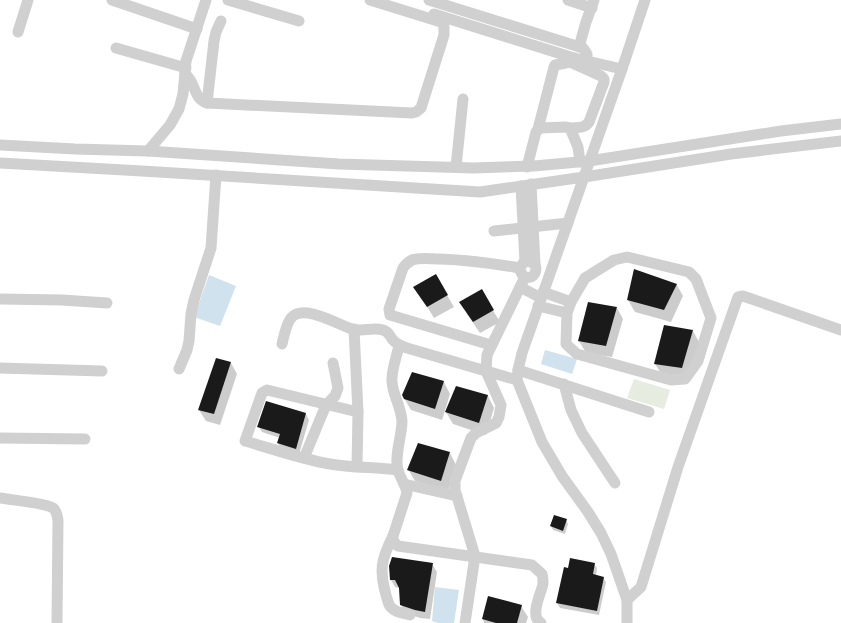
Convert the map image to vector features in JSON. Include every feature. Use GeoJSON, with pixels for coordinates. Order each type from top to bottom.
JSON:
{"type":"FeatureCollection","features":[{"type":"Feature","properties":{"kind":"street"},"geometry":{"type":"LineString","coordinates":[[18,32],[28,0]]}},
{"type":"Feature","properties":{"kind":"street"},"geometry":{"type":"LineString","coordinates":[[148,151],[170,125],[179,109],[184,94],[186,61],[206,0]]}},
{"type":"Feature","properties":{"kind":"street"},"geometry":{"type":"LineString","coordinates":[[228,0],[299,21]]}},
{"type":"Feature","properties":{"kind":"street"},"geometry":{"type":"LineString","coordinates":[[116,48],[185,71],[192,80],[198,99],[201,102],[416,112],[421,108],[427,91],[444,35],[444,26],[441,22],[370,0]]}},
{"type":"Feature","properties":{"kind":"street"},"geometry":{"type":"LineString","coordinates":[[429,0],[579,47],[585,50],[587,54],[587,61]]}},
{"type":"Feature","properties":{"kind":"street"},"geometry":{"type":"LineString","coordinates":[[568,0],[593,4],[579,47]]}},
{"type":"Feature","properties":{"kind":"street"},"geometry":{"type":"LineString","coordinates":[[627,623],[627,600],[611,554],[601,533],[562,476],[542,442],[517,375],[522,353],[584,177],[585,162],[622,69],[645,0]]}},
{"type":"Feature","properties":{"kind":"street"},"geometry":{"type":"LineString","coordinates":[[116,1],[197,29]]}},
{"type":"Feature","properties":{"kind":"street"},"geometry":{"type":"LineString","coordinates":[[428,12],[570,58],[622,69]]}},
{"type":"Feature","properties":{"kind":"street"},"geometry":{"type":"LineString","coordinates":[[206,103],[214,41],[221,21]]}},
{"type":"Feature","properties":{"kind":"street"},"geometry":{"type":"LineString","coordinates":[[570,58],[572,48],[579,47]]}},
{"type":"Feature","properties":{"kind":"street"},"geometry":{"type":"LineString","coordinates":[[538,129],[583,127],[589,122],[604,79],[570,58]]}},
{"type":"Feature","properties":{"kind":"street"},"geometry":{"type":"LineString","coordinates":[[527,167],[554,67],[570,58]]}},
{"type":"Feature","properties":{"kind":"street"},"geometry":{"type":"LineString","coordinates":[[456,167],[463,99]]}},
{"type":"Feature","properties":{"kind":"street"},"geometry":{"type":"LineString","coordinates":[[0,145],[75,150],[148,151],[339,164],[527,167],[585,162],[781,131],[841,124]]}},
{"type":"Feature","properties":{"kind":"street"},"geometry":{"type":"LineString","coordinates":[[570,128],[585,162]]}},
{"type":"Feature","properties":{"kind":"street"},"geometry":{"type":"LineString","coordinates":[[0,163],[480,192],[731,154],[841,142]]}},
{"type":"Feature","properties":{"kind":"street"},"geometry":{"type":"LineString","coordinates":[[179,369],[189,341],[190,314],[211,248],[216,175]]}},
{"type":"Feature","properties":{"kind":"street"},"geometry":{"type":"LineString","coordinates":[[465,623],[475,556],[455,490],[455,481],[471,438],[476,433],[496,423],[499,417],[500,405],[486,371],[487,355],[525,272],[528,227],[526,185]]}},
{"type":"Feature","properties":{"kind":"street"},"geometry":{"type":"LineString","coordinates":[[494,231],[568,223]]}},
{"type":"Feature","properties":{"kind":"street"},"geometry":{"type":"LineString","coordinates":[[627,257],[689,272],[696,279],[711,318],[698,361],[685,379],[671,380],[577,354],[566,344],[567,313],[585,278],[614,260],[627,257]]}},
{"type":"Feature","properties":{"kind":"street"},"geometry":{"type":"LineString","coordinates":[[567,313],[541,299],[525,272],[468,260],[414,259],[407,262],[403,268],[389,309],[390,333],[393,340],[399,345],[486,371],[564,384],[649,412]]}},
{"type":"Feature","properties":{"kind":"street"},"geometry":{"type":"LineString","coordinates":[[627,600],[642,587],[678,467],[738,297],[743,296],[841,330]]}},
{"type":"Feature","properties":{"kind":"street"},"geometry":{"type":"LineString","coordinates":[[0,299],[62,300],[107,303]]}},
{"type":"Feature","properties":{"kind":"street"},"geometry":{"type":"LineString","coordinates":[[541,299],[572,302]]}},
{"type":"Feature","properties":{"kind":"street"},"geometry":{"type":"LineString","coordinates":[[282,344],[289,321],[296,314],[315,314],[354,329],[383,329],[390,333]]}},
{"type":"Feature","properties":{"kind":"street"},"geometry":{"type":"LineString","coordinates":[[390,315],[491,345]]}},
{"type":"Feature","properties":{"kind":"street"},"geometry":{"type":"LineString","coordinates":[[354,329],[358,412],[357,467]]}},
{"type":"Feature","properties":{"kind":"street"},"geometry":{"type":"LineString","coordinates":[[399,345],[392,375],[392,382],[402,418],[398,470],[406,489],[406,497],[393,536],[384,554],[382,567],[383,584],[391,608],[394,611],[410,614]]}},
{"type":"Feature","properties":{"kind":"street"},"geometry":{"type":"LineString","coordinates":[[304,458],[327,404],[337,392],[338,388],[333,363]]}},
{"type":"Feature","properties":{"kind":"street"},"geometry":{"type":"LineString","coordinates":[[0,368],[102,371]]}},
{"type":"Feature","properties":{"kind":"street"},"geometry":{"type":"LineString","coordinates":[[564,384],[571,410],[582,433],[615,483]]}},
{"type":"Feature","properties":{"kind":"street"},"geometry":{"type":"LineString","coordinates":[[358,412],[266,390],[262,393],[246,441],[328,464],[398,470]]}},
{"type":"Feature","properties":{"kind":"street"},"geometry":{"type":"LineString","coordinates":[[0,438],[85,439]]}},
{"type":"Feature","properties":{"kind":"street"},"geometry":{"type":"LineString","coordinates":[[404,484],[457,496]]}},
{"type":"Feature","properties":{"kind":"street"},"geometry":{"type":"LineString","coordinates":[[0,498],[54,508],[57,513],[57,623]]}},
{"type":"Feature","properties":{"kind":"street"},"geometry":{"type":"LineString","coordinates":[[393,536],[393,541],[398,546],[532,565],[542,574],[543,582],[536,610],[536,617],[541,623]]}},
{"type":"Feature","properties":{"kind":"shaded area"},"geometry":{"type":"Polygon","coordinates":[[[634,379],[670,390],[664,409],[627,398],[634,379]]]}},
{"type":"Feature","properties":{"kind":"water"},"geometry":{"type":"Polygon","coordinates":[[[209,275],[236,286],[220,326],[194,317],[209,275]]]}},
{"type":"Feature","properties":{"kind":"water"},"geometry":{"type":"Polygon","coordinates":[[[545,350],[577,359],[572,374],[541,364],[545,350]]]}},
{"type":"Feature","properties":{"kind":"water"},"geometry":{"type":"Polygon","coordinates":[[[435,587],[459,590],[454,623],[438,623],[432,621],[435,587]]]}},
{"type":"Feature","properties":{"kind":"building"},"geometry":{"type":"Polygon","coordinates":[[[634,269],[677,284],[664,310],[627,300],[634,269]]]}},
{"type":"Feature","properties":{"kind":"building"},"geometry":{"type":"Polygon","coordinates":[[[436,274],[448,295],[427,307],[413,287],[436,274]]]}},
{"type":"Feature","properties":{"kind":"building"},"geometry":{"type":"Polygon","coordinates":[[[482,289],[494,310],[473,322],[459,302],[482,289]]]}},
{"type":"Feature","properties":{"kind":"building"},"geometry":{"type":"Polygon","coordinates":[[[588,302],[617,307],[606,346],[578,341],[588,302]]]}},
{"type":"Feature","properties":{"kind":"building"},"geometry":{"type":"Polygon","coordinates":[[[664,325],[693,330],[682,368],[654,364],[664,325]]]}},
{"type":"Feature","properties":{"kind":"building"},"geometry":{"type":"Polygon","coordinates":[[[216,358],[231,362],[214,414],[198,410],[216,358]]]}},
{"type":"Feature","properties":{"kind":"building"},"geometry":{"type":"Polygon","coordinates":[[[412,372],[444,381],[435,409],[404,399],[402,395],[412,372]]]}},
{"type":"Feature","properties":{"kind":"building"},"geometry":{"type":"Polygon","coordinates":[[[456,386],[488,395],[479,423],[445,412],[456,386]]]}},
{"type":"Feature","properties":{"kind":"building"},"geometry":{"type":"Polygon","coordinates":[[[266,401],[306,413],[296,449],[277,443],[280,434],[257,427],[266,401]]]}},
{"type":"Feature","properties":{"kind":"building"},"geometry":{"type":"Polygon","coordinates":[[[418,443],[450,452],[441,481],[407,470],[418,443]]]}},
{"type":"Feature","properties":{"kind":"building"},"geometry":{"type":"Polygon","coordinates":[[[554,515],[567,519],[563,531],[550,526],[554,515]]]}},
{"type":"Feature","properties":{"kind":"building"},"geometry":{"type":"Polygon","coordinates":[[[392,557],[433,563],[425,612],[400,605],[399,588],[395,580],[390,580],[389,566],[392,557]]]}},
{"type":"Feature","properties":{"kind":"building"},"geometry":{"type":"Polygon","coordinates":[[[570,558],[595,563],[593,574],[604,577],[597,611],[556,603],[564,567],[568,568],[570,558]]]}},
{"type":"Feature","properties":{"kind":"building"},"geometry":{"type":"Polygon","coordinates":[[[488,596],[522,605],[517,623],[496,623],[482,619],[488,596]]]}}]}
